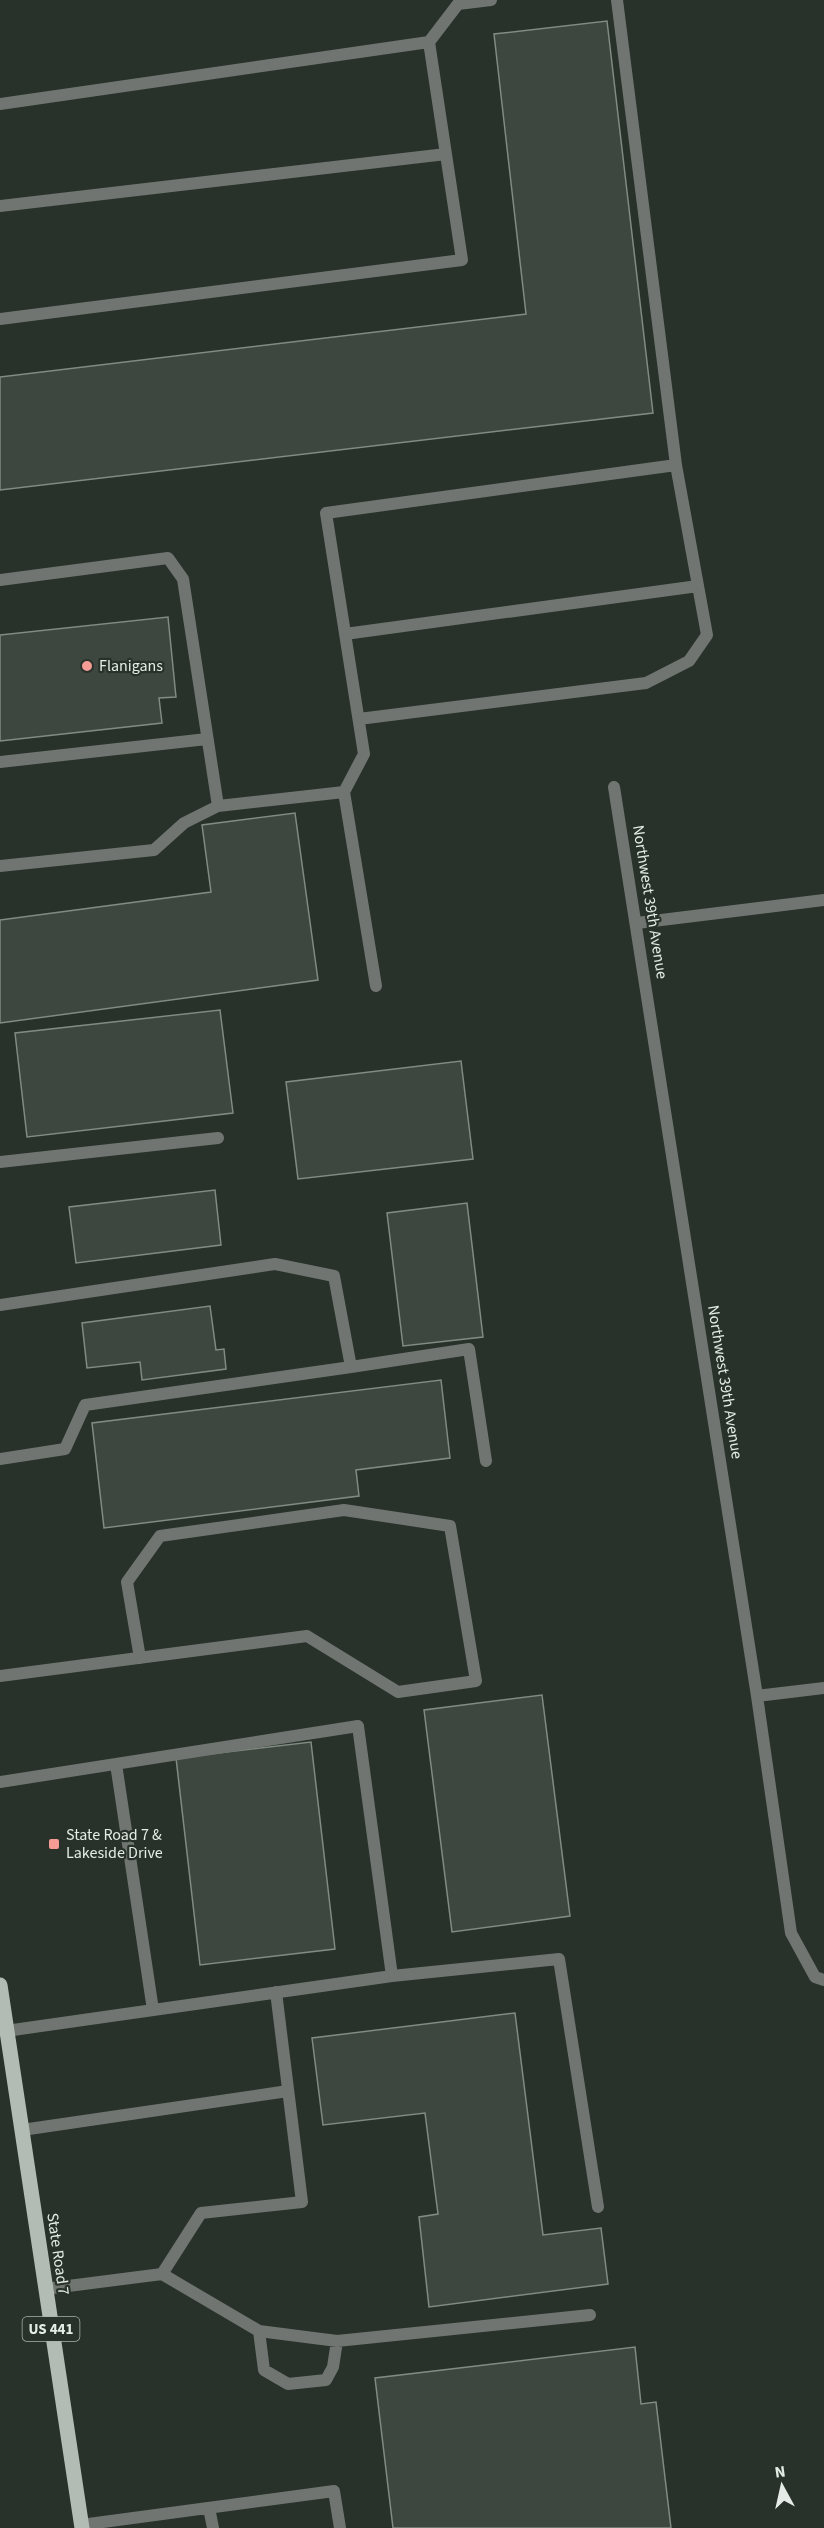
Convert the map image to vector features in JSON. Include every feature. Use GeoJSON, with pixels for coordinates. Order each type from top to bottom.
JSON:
{"type":"FeatureCollection","features":[{"type":"Feature","properties":{"kind":"main road","name":"State Road 7"},"geometry":{"type":"LineString","coordinates":[[0,1985],[82,2527]]}},
{"type":"Feature","properties":{"kind":"street"},"geometry":{"type":"LineString","coordinates":[[0,104],[429,42],[458,4],[491,0]]}},
{"type":"Feature","properties":{"kind":"street"},"geometry":{"type":"LineString","coordinates":[[359,719],[646,683],[689,661],[707,635],[676,465],[617,0]]}},
{"type":"Feature","properties":{"kind":"street"},"geometry":{"type":"LineString","coordinates":[[0,319],[462,260],[429,42]]}},
{"type":"Feature","properties":{"kind":"street"},"geometry":{"type":"LineString","coordinates":[[0,206],[446,154]]}},
{"type":"Feature","properties":{"kind":"street"},"geometry":{"type":"LineString","coordinates":[[376,986],[344,792],[364,754],[326,513],[676,465]]}},
{"type":"Feature","properties":{"kind":"street"},"geometry":{"type":"LineString","coordinates":[[0,580],[168,558],[183,579],[218,806]]}},
{"type":"Feature","properties":{"kind":"street"},"geometry":{"type":"LineString","coordinates":[[345,634],[698,586]]}},
{"type":"Feature","properties":{"kind":"street"},"geometry":{"type":"LineString","coordinates":[[0,762],[207,739]]}},
{"type":"Feature","properties":{"kind":"street","name":"Northwest 39th Avenue"},"geometry":{"type":"LineString","coordinates":[[614,787],[757,1696],[791,1933],[820,1979]]}},
{"type":"Feature","properties":{"kind":"street"},"geometry":{"type":"LineString","coordinates":[[0,867],[154,850],[184,823],[218,806],[344,792]]}},
{"type":"Feature","properties":{"kind":"street"},"geometry":{"type":"LineString","coordinates":[[637,923],[824,900]]}},
{"type":"Feature","properties":{"kind":"street"},"geometry":{"type":"LineString","coordinates":[[0,1162],[218,1138]]}},
{"type":"Feature","properties":{"kind":"street"},"geometry":{"type":"LineString","coordinates":[[0,1305],[274,1264],[334,1275],[351,1367]]}},
{"type":"Feature","properties":{"kind":"street"},"geometry":{"type":"LineString","coordinates":[[0,1459],[65,1449],[85,1405],[469,1349],[486,1461]]}},
{"type":"Feature","properties":{"kind":"street"},"geometry":{"type":"LineString","coordinates":[[0,1676],[140,1658],[307,1636],[398,1692],[476,1681],[450,1526],[344,1510],[160,1536],[127,1582],[140,1658]]}},
{"type":"Feature","properties":{"kind":"street"},"geometry":{"type":"LineString","coordinates":[[757,1696],[824,1688]]}},
{"type":"Feature","properties":{"kind":"street"},"geometry":{"type":"LineString","coordinates":[[0,1782],[358,1726],[392,1976]]}},
{"type":"Feature","properties":{"kind":"street"},"geometry":{"type":"LineString","coordinates":[[116,1764],[153,2010]]}},
{"type":"Feature","properties":{"kind":"street"},"geometry":{"type":"LineString","coordinates":[[6,2031],[392,1976],[559,1959],[598,2206]]}},
{"type":"Feature","properties":{"kind":"street"},"geometry":{"type":"LineString","coordinates":[[162,2274],[201,2213],[302,2202],[276,1992]]}},
{"type":"Feature","properties":{"kind":"street"},"geometry":{"type":"LineString","coordinates":[[21,2130],[288,2091]]}},
{"type":"Feature","properties":{"kind":"street"},"geometry":{"type":"LineString","coordinates":[[45,2289],[162,2274],[259,2331],[337,2341],[590,2315]]}},
{"type":"Feature","properties":{"kind":"street"},"geometry":{"type":"LineString","coordinates":[[259,2331],[264,2370],[288,2384],[326,2380],[333,2367],[337,2341]]}},
{"type":"Feature","properties":{"kind":"street"},"geometry":{"type":"LineString","coordinates":[[82,2527],[334,2491],[340,2528]]}},
{"type":"Feature","properties":{"kind":"street"},"geometry":{"type":"LineString","coordinates":[[209,2508],[213,2528]]}},
{"type":"Feature","properties":{"kind":"building"},"geometry":{"type":"Polygon","coordinates":[[[607,21],[653,413],[0,490],[0,377],[526,314],[494,34],[607,21]]]}},
{"type":"Feature","properties":{"kind":"building","name":"Flanigans"},"geometry":{"type":"Polygon","coordinates":[[[168,617],[176,697],[159,698],[162,723],[0,741],[0,635],[168,617]]]}},
{"type":"Feature","properties":{"kind":"building"},"geometry":{"type":"Polygon","coordinates":[[[295,813],[318,980],[0,1023],[0,920],[211,892],[202,825],[295,813]]]}},
{"type":"Feature","properties":{"kind":"building"},"geometry":{"type":"Polygon","coordinates":[[[220,1010],[233,1113],[27,1137],[15,1033],[220,1010]]]}},
{"type":"Feature","properties":{"kind":"building"},"geometry":{"type":"Polygon","coordinates":[[[461,1061],[473,1159],[298,1179],[286,1082],[461,1061]]]}},
{"type":"Feature","properties":{"kind":"building"},"geometry":{"type":"Polygon","coordinates":[[[215,1190],[221,1245],[76,1263],[69,1207],[215,1190]]]}},
{"type":"Feature","properties":{"kind":"building"},"geometry":{"type":"Polygon","coordinates":[[[467,1203],[483,1337],[403,1346],[387,1213],[467,1203]]]}},
{"type":"Feature","properties":{"kind":"building"},"geometry":{"type":"Polygon","coordinates":[[[210,1306],[216,1350],[224,1349],[226,1369],[142,1380],[140,1362],[87,1368],[82,1323],[210,1306]]]}},
{"type":"Feature","properties":{"kind":"building"},"geometry":{"type":"Polygon","coordinates":[[[441,1380],[450,1458],[356,1470],[359,1496],[104,1528],[92,1423],[441,1380]]]}},
{"type":"Feature","properties":{"kind":"building"},"geometry":{"type":"Polygon","coordinates":[[[542,1695],[570,1916],[452,1932],[424,1710],[542,1695]]]}},
{"type":"Feature","properties":{"kind":"building"},"geometry":{"type":"Polygon","coordinates":[[[311,1742],[335,1949],[200,1965],[176,1758],[311,1742]]]}},
{"type":"Feature","properties":{"kind":"building"},"geometry":{"type":"Polygon","coordinates":[[[515,2013],[543,2235],[601,2228],[608,2284],[429,2307],[419,2217],[438,2214],[425,2113],[323,2125],[312,2038],[515,2013]]]}},
{"type":"Feature","properties":{"kind":"building"},"geometry":{"type":"Polygon","coordinates":[[[635,2347],[641,2404],[656,2402],[671,2528],[393,2528],[375,2378],[635,2347]]]}},
{"type":"Feature","properties":{"kind":"place","name":"Flanigans"},"geometry":{"type":"Point","coordinates":[87,666]}},
{"type":"Feature","properties":{"kind":"place","name":"State Road 7 & Lakeside Drive"},"geometry":{"type":"Point","coordinates":[54,1844]}}]}
